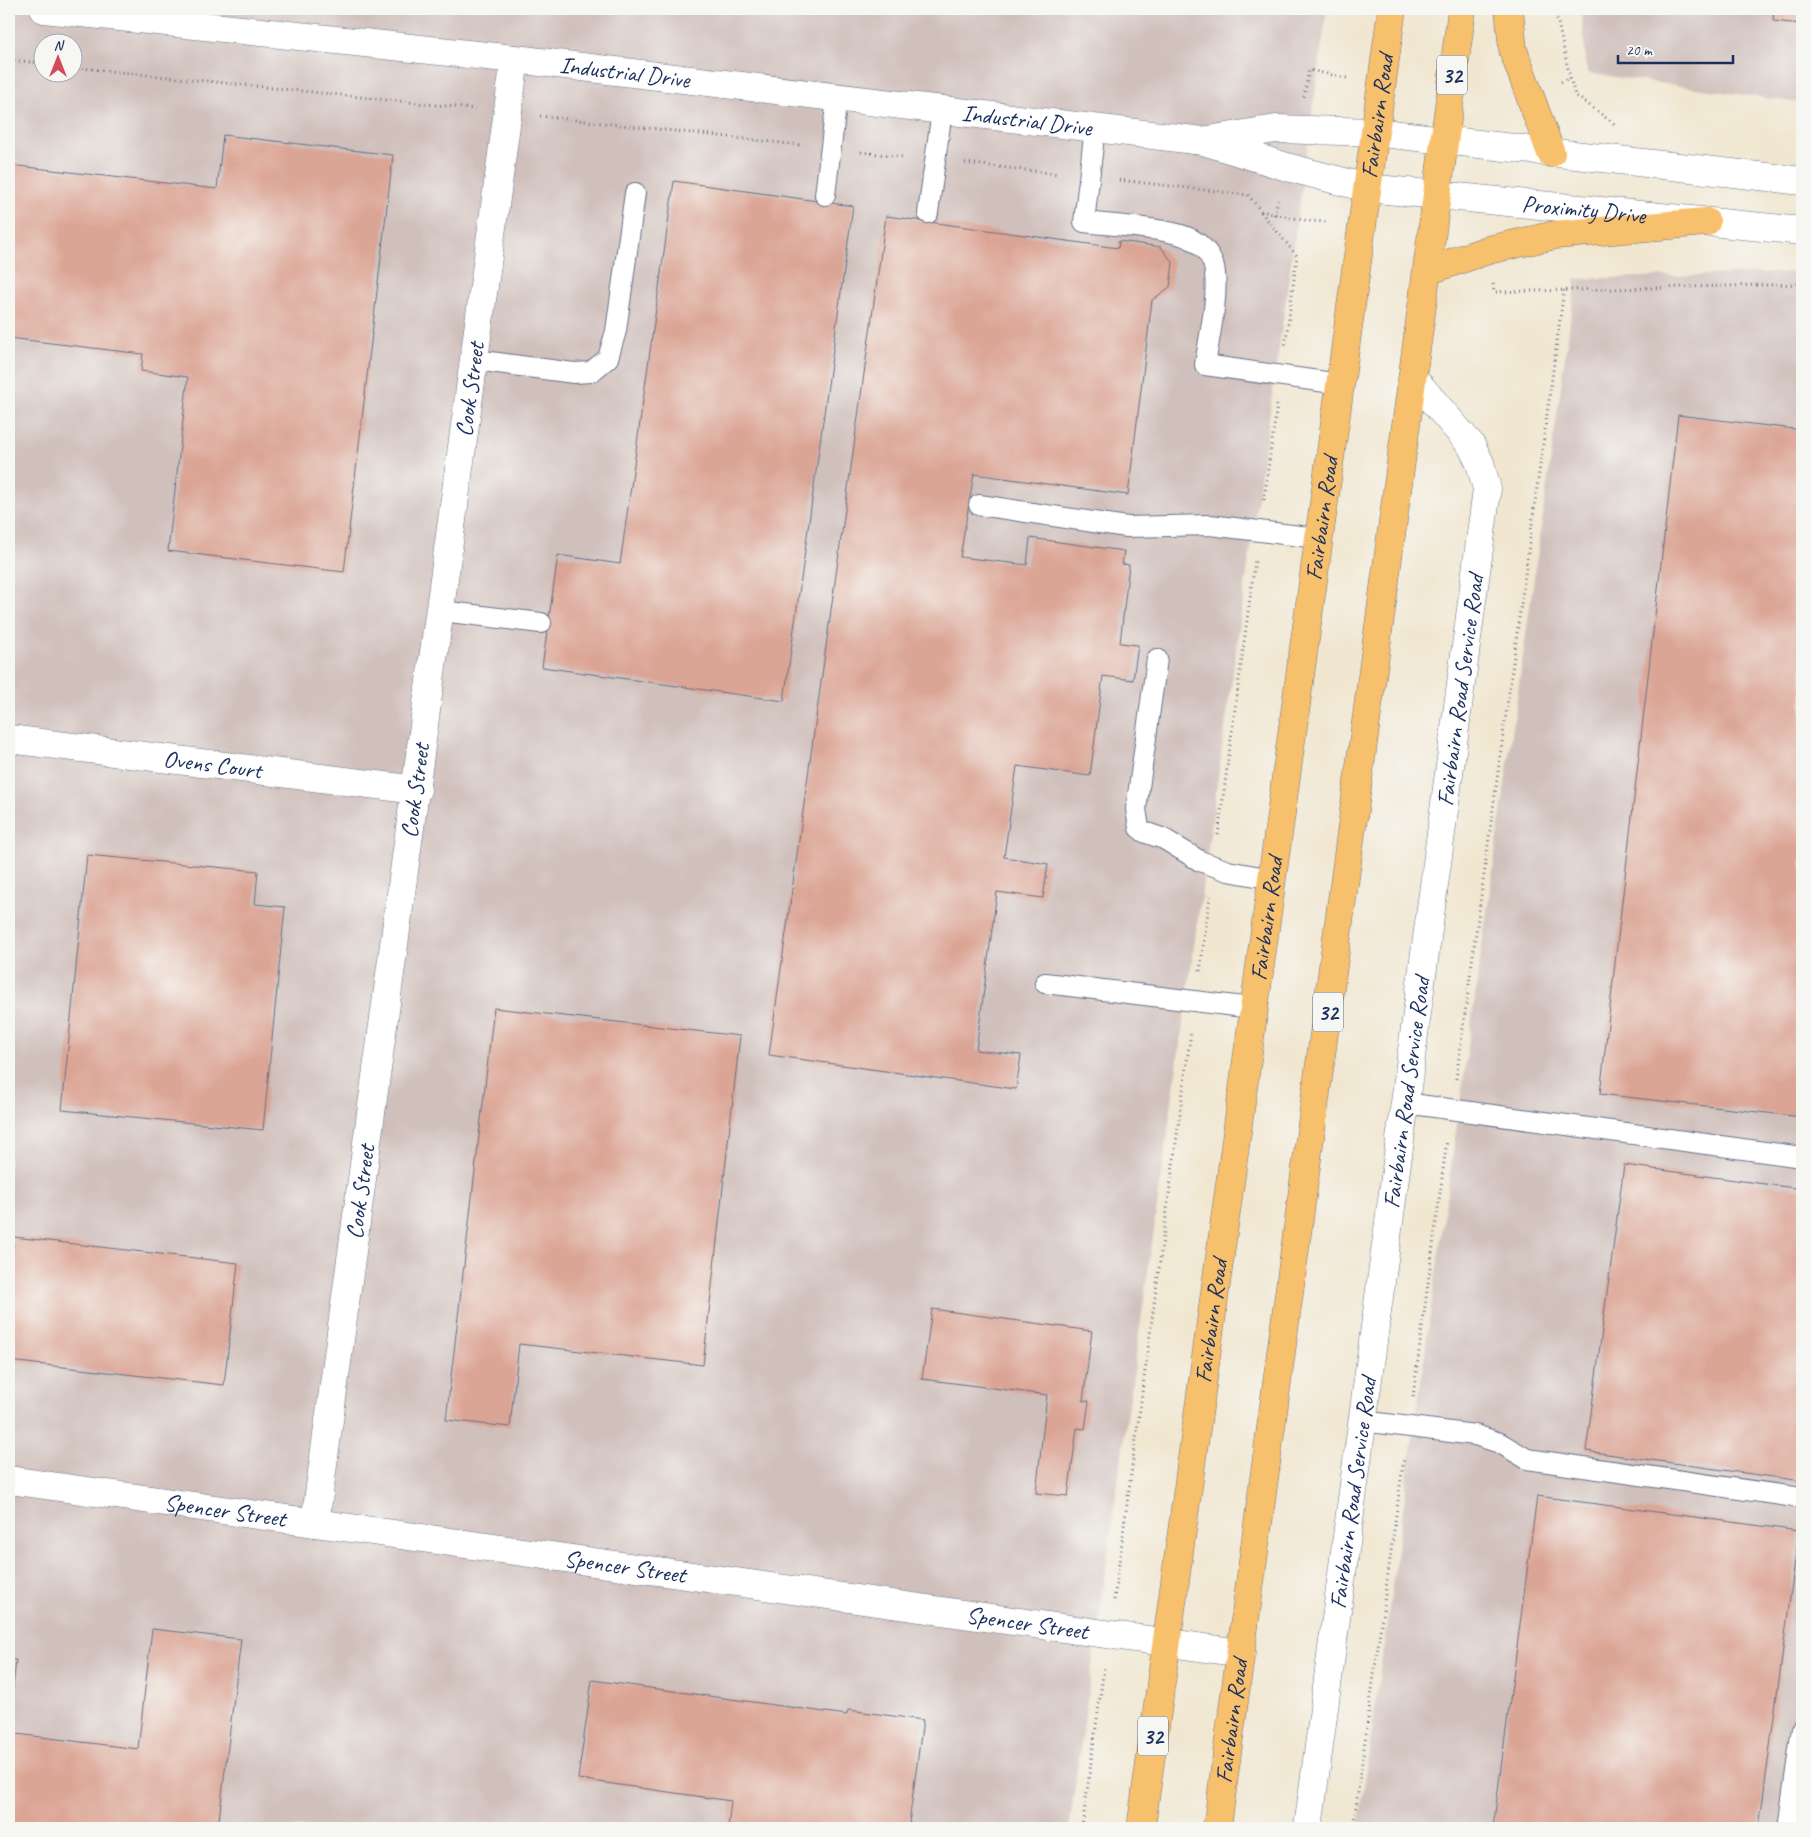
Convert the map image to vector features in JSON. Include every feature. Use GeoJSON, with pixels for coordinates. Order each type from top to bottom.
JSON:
{"type":"FeatureCollection","features":[{"type":"Feature","properties":{"kind":"main road","name":"Fairbairn Road"},"geometry":{"type":"LineString","coordinates":[[1141,1828],[1252,1008],[1272,879],[1317,538],[1392,9]]}},
{"type":"Feature","properties":{"kind":"main road","name":"Fairbairn Road"},"geometry":{"type":"LineString","coordinates":[[1217,1828],[1414,379],[1443,141],[1462,9]]}},
{"type":"Feature","properties":{"kind":"main road"},"geometry":{"type":"LineString","coordinates":[[1509,9],[1512,50],[1551,153]]}},
{"type":"Feature","properties":{"kind":"main road"},"geometry":{"type":"LineString","coordinates":[[1427,271],[1488,250],[1555,235],[1706,222]]}},
{"type":"Feature","properties":{"kind":"street","name":"Industrial Drive"},"geometry":{"type":"LineString","coordinates":[[44,9],[515,59],[1203,141],[1287,167],[1366,188]]}},
{"type":"Feature","properties":{"kind":"street","name":"Cook Street"},"geometry":{"type":"LineString","coordinates":[[315,1523],[417,790],[515,59]]}},
{"type":"Feature","properties":{"kind":"street","name":"Industrial Drive"},"geometry":{"type":"LineString","coordinates":[[1203,141],[1276,129],[1374,132]]}},
{"type":"Feature","properties":{"kind":"street"},"geometry":{"type":"LineString","coordinates":[[1374,132],[1802,181]]}},
{"type":"Feature","properties":{"kind":"street","name":"Proximity Drive"},"geometry":{"type":"LineString","coordinates":[[1366,188],[1802,231]]}},
{"type":"Feature","properties":{"kind":"street","name":"Fairbairn Road Service Road"},"geometry":{"type":"LineString","coordinates":[[1308,1828],[1487,489],[1480,463],[1472,444],[1414,379]]}},
{"type":"Feature","properties":{"kind":"street","name":"Ovens Court"},"geometry":{"type":"LineString","coordinates":[[9,739],[417,790]]}},
{"type":"Feature","properties":{"kind":"street","name":"Spencer Street"},"geometry":{"type":"LineString","coordinates":[[9,1480],[1241,1653]]}},
{"type":"Feature","properties":{"kind":"lane"},"geometry":{"type":"LineString","coordinates":[[825,195],[837,98]]}},
{"type":"Feature","properties":{"kind":"lane"},"geometry":{"type":"LineString","coordinates":[[928,213],[942,110]]}},
{"type":"Feature","properties":{"kind":"lane"},"geometry":{"type":"LineString","coordinates":[[1095,128],[1084,222],[1176,234],[1192,239],[1205,250],[1212,260],[1216,287],[1205,365],[1340,384]]}},
{"type":"Feature","properties":{"kind":"lane"},"geometry":{"type":"LineString","coordinates":[[475,360],[574,373],[591,372],[608,358],[616,332],[636,193]]}},
{"type":"Feature","properties":{"kind":"lane"},"geometry":{"type":"LineString","coordinates":[[979,505],[1127,527],[1210,525],[1317,538]]}},
{"type":"Feature","properties":{"kind":"lane"},"geometry":{"type":"LineString","coordinates":[[441,611],[541,624]]}},
{"type":"Feature","properties":{"kind":"lane"},"geometry":{"type":"LineString","coordinates":[[1157,659],[1136,809],[1139,828],[1144,832],[1164,839],[1200,861],[1228,871],[1272,879]]}},
{"type":"Feature","properties":{"kind":"lane"},"geometry":{"type":"LineString","coordinates":[[1045,983],[1252,1008]]}},
{"type":"Feature","properties":{"kind":"lane"},"geometry":{"type":"LineString","coordinates":[[1405,1103],[1802,1158]]}},
{"type":"Feature","properties":{"kind":"lane"},"geometry":{"type":"LineString","coordinates":[[1362,1421],[1409,1425],[1475,1435],[1500,1443],[1527,1459],[1802,1498]]}},
{"type":"Feature","properties":{"kind":"lane"},"geometry":{"type":"LineString","coordinates":[[1788,1828],[1802,1728]]}},
{"type":"Feature","properties":{"kind":"path"},"geometry":{"type":"LineString","coordinates":[[1555,9],[1575,95],[1618,126]]}},
{"type":"Feature","properties":{"kind":"path"},"geometry":{"type":"LineString","coordinates":[[9,60],[32,62]]}},
{"type":"Feature","properties":{"kind":"path"},"geometry":{"type":"LineString","coordinates":[[82,68],[509,113],[1248,195],[1261,211],[1274,214]]}},
{"type":"Feature","properties":{"kind":"path"},"geometry":{"type":"LineString","coordinates":[[1529,95],[1570,78]]}},
{"type":"Feature","properties":{"kind":"path"},"geometry":{"type":"LineString","coordinates":[[1488,250],[1494,292],[1802,284]]}},
{"type":"Feature","properties":{"kind":"path"},"geometry":{"type":"LineString","coordinates":[[1354,1828],[1564,290]]}},
{"type":"Feature","properties":{"kind":"shaded area"},"geometry":{"type":"Polygon","coordinates":[[[9,9],[1327,9],[1069,1828],[9,1828],[9,9]]]}},
{"type":"Feature","properties":{"kind":"shaded area"},"geometry":{"type":"Polygon","coordinates":[[[1581,9],[1802,9],[1802,103],[1587,73],[1581,9]]]}},
{"type":"Feature","properties":{"kind":"shaded area"},"geometry":{"type":"Polygon","coordinates":[[[1802,272],[1802,1828],[1358,1828],[1576,279],[1802,272]]]}},
{"type":"Feature","properties":{"kind":"building"},"geometry":{"type":"Polygon","coordinates":[[[1774,9],[1802,9],[1802,24],[1773,21],[1774,9]]]}},
{"type":"Feature","properties":{"kind":"building"},"geometry":{"type":"Polygon","coordinates":[[[223,135],[393,155],[344,572],[168,551],[188,377],[141,371],[143,354],[9,338],[9,165],[217,189],[223,135]]]}},
{"type":"Feature","properties":{"kind":"building"},"geometry":{"type":"Polygon","coordinates":[[[674,181],[853,206],[784,701],[542,667],[558,555],[620,564],[674,181]]]}},
{"type":"Feature","properties":{"kind":"building"},"geometry":{"type":"Polygon","coordinates":[[[886,216],[1118,248],[1119,241],[1161,247],[1173,263],[1170,287],[1152,300],[1128,495],[974,474],[960,557],[1027,565],[1030,538],[1124,551],[1122,564],[1129,565],[1120,643],[1138,645],[1133,680],[1103,676],[1090,776],[1017,766],[1004,857],[1048,864],[1043,898],[997,892],[976,1050],[1021,1055],[1016,1089],[769,1055],[886,216]]]}},
{"type":"Feature","properties":{"kind":"building"},"geometry":{"type":"Polygon","coordinates":[[[1678,415],[1802,430],[1802,1117],[1600,1094],[1678,415]]]}},
{"type":"Feature","properties":{"kind":"building"},"geometry":{"type":"Polygon","coordinates":[[[87,855],[258,871],[255,904],[285,907],[263,1130],[62,1110],[87,855]]]}},
{"type":"Feature","properties":{"kind":"building"},"geometry":{"type":"Polygon","coordinates":[[[494,1008],[740,1036],[703,1365],[519,1344],[510,1427],[446,1420],[494,1008]]]}},
{"type":"Feature","properties":{"kind":"building"},"geometry":{"type":"Polygon","coordinates":[[[1624,1165],[1802,1189],[1802,1481],[1586,1451],[1624,1165]]]}},
{"type":"Feature","properties":{"kind":"building"},"geometry":{"type":"Polygon","coordinates":[[[14,1237],[238,1263],[224,1385],[9,1361],[9,1282],[14,1237]]]}},
{"type":"Feature","properties":{"kind":"building"},"geometry":{"type":"Polygon","coordinates":[[[932,1309],[1092,1331],[1083,1401],[1089,1401],[1085,1429],[1077,1428],[1068,1496],[1036,1493],[1047,1395],[922,1379],[932,1309]]]}},
{"type":"Feature","properties":{"kind":"building"},"geometry":{"type":"Polygon","coordinates":[[[1537,1496],[1799,1531],[1759,1828],[1493,1828],[1537,1496]]]}},
{"type":"Feature","properties":{"kind":"building"},"geometry":{"type":"Polygon","coordinates":[[[152,1629],[241,1639],[218,1828],[9,1828],[9,1733],[138,1749],[152,1629]]]}},
{"type":"Feature","properties":{"kind":"building"},"geometry":{"type":"Polygon","coordinates":[[[9,1659],[16,1660],[10,1715],[9,1715],[9,1659]]]}},
{"type":"Feature","properties":{"kind":"building"},"geometry":{"type":"Polygon","coordinates":[[[592,1680],[847,1715],[848,1710],[923,1720],[909,1823],[939,1828],[728,1828],[731,1801],[578,1779],[592,1680]]]}}]}
